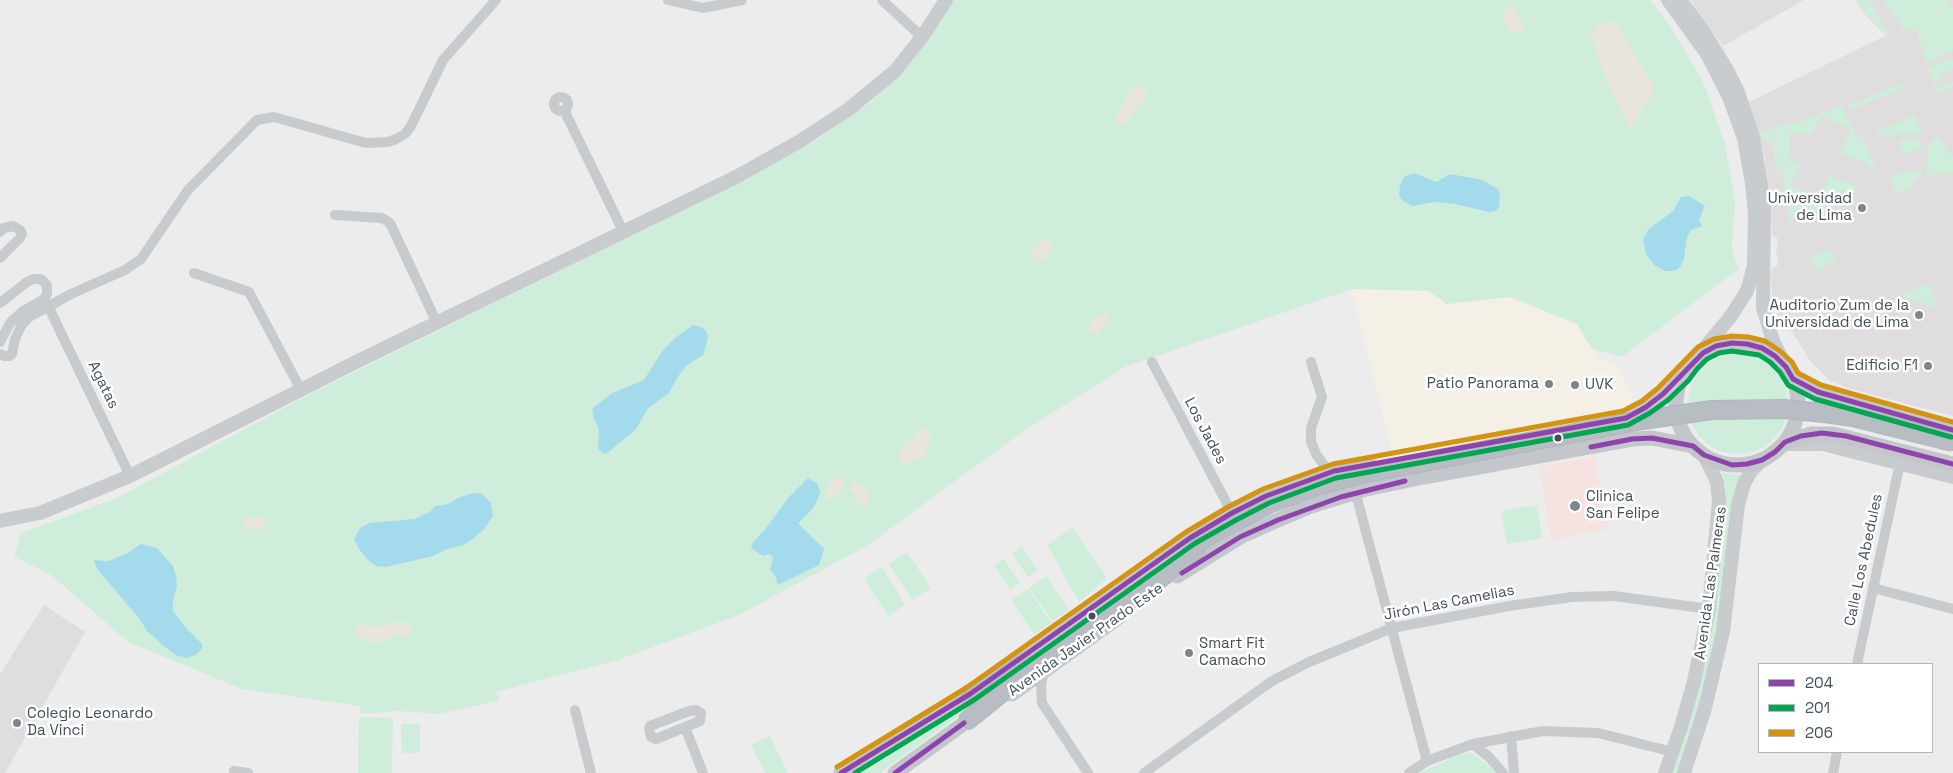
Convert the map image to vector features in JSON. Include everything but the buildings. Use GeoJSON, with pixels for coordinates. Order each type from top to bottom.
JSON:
{"type":"FeatureCollection","features":[{"type":"Feature","properties":{"kind":"highway"},"geometry":{"type":"LineString","coordinates":[[968,720],[1025,674],[1224,527],[1261,508],[1328,483],[1362,474],[1642,420],[1694,413],[1747,409],[1853,416],[1953,442]]}},
{"type":"Feature","properties":{"kind":"highway"},"geometry":{"type":"LineString","coordinates":[[970,694],[1025,661],[1195,549],[1301,502],[1341,490],[1479,461],[1685,424],[1770,419],[1829,422],[1953,451]]}},
{"type":"Feature","properties":{"kind":"main road"},"geometry":{"type":"LineString","coordinates":[[1790,373],[1798,395],[1798,412],[1794,428],[1784,443],[1775,452],[1762,460],[1748,464],[1732,464],[1717,461],[1698,450],[1683,431],[1678,418],[1676,404],[1678,390],[1687,370],[1709,350],[1732,343],[1762,348],[1775,356],[1790,373],[1825,395],[1953,430]]}},
{"type":"Feature","properties":{"kind":"main road","name":"Avenida Javier Prado Este"},"geometry":{"type":"LineString","coordinates":[[841,772],[970,694],[1171,551],[1232,513],[1266,496],[1328,472],[1626,418],[1646,407],[1687,370]]}},
{"type":"Feature","properties":{"kind":"main road"},"geometry":{"type":"LineString","coordinates":[[1784,443],[1811,434],[1833,434],[1953,464]]}},
{"type":"Feature","properties":{"kind":"main road"},"geometry":{"type":"LineString","coordinates":[[1536,435],[1542,445],[1538,456]]}},
{"type":"Feature","properties":{"kind":"main road","name":"Avenida Javier Prado Este"},"geometry":{"type":"LineString","coordinates":[[895,773],[968,720],[1044,672],[1175,578],[1226,545],[1286,517],[1355,492],[1425,477],[1632,439],[1652,438],[1698,450]]}},
{"type":"Feature","properties":{"kind":"street"},"geometry":{"type":"LineString","coordinates":[[1,356],[12,354],[15,339],[28,317],[70,294],[125,270],[141,259],[188,190],[257,120],[274,117],[366,143],[388,142],[405,134],[411,126],[443,60],[496,0]]}},
{"type":"Feature","properties":{"kind":"street"},"geometry":{"type":"LineString","coordinates":[[668,0],[702,8],[742,0]]}},
{"type":"Feature","properties":{"kind":"street"},"geometry":{"type":"LineString","coordinates":[[882,0],[922,37]]}},
{"type":"Feature","properties":{"kind":"street"},"geometry":{"type":"LineString","coordinates":[[0,521],[40,512],[130,476],[736,177],[849,109],[894,71],[922,37],[946,0]]}},
{"type":"Feature","properties":{"kind":"street"},"geometry":{"type":"LineString","coordinates":[[1668,0],[1707,54],[1729,97],[1744,138],[1755,213],[1754,266],[1748,291],[1687,370]]}},
{"type":"Feature","properties":{"kind":"street"},"geometry":{"type":"LineString","coordinates":[[1680,0],[1702,29],[1727,70],[1738,92],[1753,137],[1764,202],[1763,308],[1773,341],[1790,373]]}},
{"type":"Feature","properties":{"kind":"street"},"geometry":{"type":"LineString","coordinates":[[564,110],[624,232]]}},
{"type":"Feature","properties":{"kind":"street"},"geometry":{"type":"LineString","coordinates":[[335,215],[382,218],[390,223],[437,323]]}},
{"type":"Feature","properties":{"kind":"street"},"geometry":{"type":"LineString","coordinates":[[0,232],[4,228],[13,226],[20,230],[22,234],[0,258]]}},
{"type":"Feature","properties":{"kind":"street"},"geometry":{"type":"LineString","coordinates":[[194,273],[249,292],[301,390]]}},
{"type":"Feature","properties":{"kind":"street"},"geometry":{"type":"LineString","coordinates":[[0,303],[34,278],[41,280],[47,285],[47,294],[44,299],[24,311],[10,324],[0,342]]}},
{"type":"Feature","properties":{"kind":"street","name":"Agatas"},"geometry":{"type":"LineString","coordinates":[[48,306],[130,476]]}},
{"type":"Feature","properties":{"kind":"street","name":"Los Jades"},"geometry":{"type":"LineString","coordinates":[[1152,362],[1232,513]]}},
{"type":"Feature","properties":{"kind":"street"},"geometry":{"type":"LineString","coordinates":[[1311,362],[1322,396],[1312,421],[1311,442],[1313,450],[1328,472]]}},
{"type":"Feature","properties":{"kind":"street"},"geometry":{"type":"LineString","coordinates":[[1784,443],[1823,444],[1953,477]]}},
{"type":"Feature","properties":{"kind":"street","name":"Avenida Las Palmeras"},"geometry":{"type":"LineString","coordinates":[[1665,773],[1694,681],[1709,609],[1719,501],[1717,482],[1698,450]]}},
{"type":"Feature","properties":{"kind":"street","name":"Avenida Las Palmeras"},"geometry":{"type":"LineString","coordinates":[[1684,773],[1705,708],[1722,632],[1738,505],[1744,484],[1751,472],[1762,460]]}},
{"type":"Feature","properties":{"kind":"street","name":"Calle Los Abedules"},"geometry":{"type":"LineString","coordinates":[[1856,663],[1900,462]]}},
{"type":"Feature","properties":{"kind":"street"},"geometry":{"type":"LineString","coordinates":[[1357,466],[1353,479],[1355,492],[1427,761]]}},
{"type":"Feature","properties":{"kind":"street"},"geometry":{"type":"LineString","coordinates":[[1873,588],[1953,609]]}},
{"type":"Feature","properties":{"kind":"street","name":"Jirón Las Camelias"},"geometry":{"type":"LineString","coordinates":[[1144,773],[1272,681],[1309,662],[1392,628],[1572,596],[1614,596],[1709,609]]}},
{"type":"Feature","properties":{"kind":"street"},"geometry":{"type":"LineString","coordinates":[[1044,672],[1041,685],[1042,703],[1088,773]]}},
{"type":"Feature","properties":{"kind":"street"},"geometry":{"type":"LineString","coordinates":[[575,710],[591,773]]}},
{"type":"Feature","properties":{"kind":"street"},"geometry":{"type":"LineString","coordinates":[[689,711],[699,712],[702,716],[700,721],[685,728],[656,739],[651,737],[649,729],[650,726],[689,711]]}},
{"type":"Feature","properties":{"kind":"street"},"geometry":{"type":"LineString","coordinates":[[685,728],[703,773]]}},
{"type":"Feature","properties":{"kind":"street"},"geometry":{"type":"LineString","coordinates":[[1409,773],[1427,761],[1473,744],[1543,731],[1598,733],[1673,752]]}},
{"type":"Feature","properties":{"kind":"street"},"geometry":{"type":"LineString","coordinates":[[1511,736],[1514,773]]}},
{"type":"Feature","properties":{"kind":"street"},"geometry":{"type":"LineString","coordinates":[[1473,744],[1489,757],[1503,773]]}},
{"type":"Feature","properties":{"kind":"street"},"geometry":{"type":"LineString","coordinates":[[1833,773],[1838,753]]}},
{"type":"Feature","properties":{"kind":"street"},"geometry":{"type":"LineString","coordinates":[[234,771],[248,773]]}},
{"type":"Feature","properties":{"kind":"shaded area"},"geometry":{"type":"Polygon","coordinates":[[[1690,0],[1804,0],[1723,46],[1690,0]]]}},
{"type":"Feature","properties":{"kind":"shaded area","name":"Universidad de Lima"},"geometry":{"type":"Polygon","coordinates":[[[1855,0],[1953,0],[1953,416],[1848,388],[1829,380],[1811,362],[1793,333],[1774,310],[1772,303],[1771,269],[1778,265],[1776,255],[1778,239],[1772,235],[1770,194],[1764,154],[1749,102],[1887,35],[1872,23],[1855,0]]]}},
{"type":"Feature","properties":{"kind":"shaded area"},"geometry":{"type":"Polygon","coordinates":[[[1352,289],[1429,291],[1447,304],[1510,297],[1577,324],[1598,358],[1614,362],[1633,400],[1634,410],[1627,415],[1394,458],[1352,289]]]}},
{"type":"Feature","properties":{"kind":"shaded area","name":"Clinica San Felipe"},"geometry":{"type":"Polygon","coordinates":[[[1595,456],[1609,529],[1551,540],[1539,467],[1595,456]]]}},
{"type":"Feature","properties":{"kind":"shaded area","name":"Colegio Leonardo Da Vinci"},"geometry":{"type":"Polygon","coordinates":[[[44,605],[85,632],[5,773],[0,773],[0,674],[44,605]]]}},
{"type":"Feature","properties":{"kind":"green space"},"geometry":{"type":"Polygon","coordinates":[[[950,0],[1650,0],[1671,27],[1705,86],[1725,144],[1735,202],[1732,250],[1739,269],[1622,357],[1593,349],[1577,324],[1510,297],[1447,304],[1429,291],[1352,289],[1125,367],[1025,430],[868,545],[739,615],[618,660],[496,692],[500,700],[439,714],[398,711],[361,714],[360,706],[242,689],[128,642],[50,574],[14,557],[21,533],[117,498],[310,394],[716,194],[819,138],[872,101],[920,51],[950,0]]]}},
{"type":"Feature","properties":{"kind":"green space"},"geometry":{"type":"Polygon","coordinates":[[[1856,0],[1869,0],[1892,38],[1873,23],[1856,0]]]}},
{"type":"Feature","properties":{"kind":"green space"},"geometry":{"type":"Polygon","coordinates":[[[1884,0],[1947,0],[1953,9],[1953,51],[1926,62],[1916,29],[1904,31],[1884,0]]]}},
{"type":"Feature","properties":{"kind":"green space"},"geometry":{"type":"Polygon","coordinates":[[[1953,58],[1953,68],[1941,74],[1943,80],[1935,83],[1938,89],[1953,82],[1953,87],[1938,94],[1927,68],[1953,58]]]}},
{"type":"Feature","properties":{"kind":"green space"},"geometry":{"type":"Polygon","coordinates":[[[1901,83],[1903,88],[1850,110],[1848,106],[1901,83]]]}},
{"type":"Feature","properties":{"kind":"green space"},"geometry":{"type":"Polygon","coordinates":[[[1842,105],[1857,138],[1863,136],[1875,167],[1870,169],[1866,164],[1840,153],[1850,129],[1821,116],[1813,133],[1790,133],[1791,163],[1800,163],[1790,186],[1819,199],[1830,175],[1861,189],[1789,222],[1785,186],[1773,132],[1781,173],[1778,174],[1771,143],[1761,136],[1760,133],[1790,121],[1791,124],[1786,127],[1842,105]]]}},
{"type":"Feature","properties":{"kind":"green space"},"geometry":{"type":"Polygon","coordinates":[[[1915,115],[1923,134],[1877,135],[1876,132],[1915,115]]]}},
{"type":"Feature","properties":{"kind":"green space"},"geometry":{"type":"Polygon","coordinates":[[[1939,136],[1953,156],[1953,173],[1947,175],[1944,172],[1927,176],[1928,145],[1939,136]]]}},
{"type":"Feature","properties":{"kind":"green space"},"geometry":{"type":"Polygon","coordinates":[[[1919,139],[1921,148],[1905,154],[1897,140],[1919,139]]]}},
{"type":"Feature","properties":{"kind":"green space"},"geometry":{"type":"Polygon","coordinates":[[[1921,170],[1921,177],[1916,178],[1911,188],[1897,194],[1890,178],[1901,173],[1921,170]]]}},
{"type":"Feature","properties":{"kind":"green space"},"geometry":{"type":"Polygon","coordinates":[[[1830,249],[1837,258],[1818,271],[1809,258],[1830,249]]]}},
{"type":"Feature","properties":{"kind":"green space"},"geometry":{"type":"Polygon","coordinates":[[[1928,283],[1939,309],[1901,296],[1928,283]]]}},
{"type":"Feature","properties":{"kind":"green space"},"geometry":{"type":"Polygon","coordinates":[[[1738,354],[1757,358],[1773,369],[1784,385],[1788,404],[1784,423],[1773,439],[1757,450],[1738,454],[1719,450],[1703,439],[1692,423],[1688,404],[1692,385],[1703,369],[1719,358],[1738,354]]]}},
{"type":"Feature","properties":{"kind":"green space"},"geometry":{"type":"Polygon","coordinates":[[[1722,473],[1742,475],[1736,486],[1728,566],[1715,651],[1680,773],[1670,773],[1719,556],[1726,485],[1722,473]]]}},
{"type":"Feature","properties":{"kind":"green space"},"geometry":{"type":"Polygon","coordinates":[[[1537,505],[1542,538],[1507,544],[1501,511],[1537,505]]]}},
{"type":"Feature","properties":{"kind":"green space"},"geometry":{"type":"Polygon","coordinates":[[[1072,527],[1107,578],[1079,602],[1047,545],[1072,527]]]}},
{"type":"Feature","properties":{"kind":"green space"},"geometry":{"type":"Polygon","coordinates":[[[1022,547],[1038,571],[1028,577],[1012,554],[1022,547]]]}},
{"type":"Feature","properties":{"kind":"green space"},"geometry":{"type":"Polygon","coordinates":[[[907,552],[931,588],[912,600],[889,564],[907,552]]]}},
{"type":"Feature","properties":{"kind":"green space"},"geometry":{"type":"Polygon","coordinates":[[[1004,559],[1020,583],[1010,589],[994,565],[1004,559]]]}},
{"type":"Feature","properties":{"kind":"green space"},"geometry":{"type":"Polygon","coordinates":[[[882,567],[905,605],[888,616],[864,578],[882,567]]]}},
{"type":"Feature","properties":{"kind":"green space"},"geometry":{"type":"Polygon","coordinates":[[[1046,576],[1069,610],[1052,621],[1029,588],[1046,576]]]}},
{"type":"Feature","properties":{"kind":"green space"},"geometry":{"type":"Polygon","coordinates":[[[1028,589],[1051,623],[1034,634],[1011,600],[1028,589]]]}},
{"type":"Feature","properties":{"kind":"green space"},"geometry":{"type":"Polygon","coordinates":[[[997,687],[880,773],[856,773],[997,687]]]}},
{"type":"Feature","properties":{"kind":"green space"},"geometry":{"type":"Polygon","coordinates":[[[359,717],[393,718],[392,773],[358,773],[359,717]]]}},
{"type":"Feature","properties":{"kind":"green space"},"geometry":{"type":"Polygon","coordinates":[[[401,724],[420,724],[420,753],[402,753],[401,724]]]}},
{"type":"Feature","properties":{"kind":"green space"},"geometry":{"type":"Polygon","coordinates":[[[770,736],[788,773],[765,773],[751,745],[770,736]]]}},
{"type":"Feature","properties":{"kind":"green space"},"geometry":{"type":"Polygon","coordinates":[[[1468,753],[1477,756],[1497,773],[1419,773],[1452,758],[1468,753]]]}},
{"type":"Feature","properties":{"kind":"sand"},"geometry":{"type":"Polygon","coordinates":[[[1506,6],[1514,7],[1525,28],[1519,35],[1506,28],[1504,16],[1506,6]]]}},
{"type":"Feature","properties":{"kind":"sand"},"geometry":{"type":"Polygon","coordinates":[[[1615,22],[1655,88],[1631,129],[1606,81],[1591,35],[1597,24],[1615,22]]]}},
{"type":"Feature","properties":{"kind":"sand"},"geometry":{"type":"Polygon","coordinates":[[[1138,85],[1146,88],[1146,96],[1123,127],[1114,120],[1121,109],[1127,92],[1138,85]]]}},
{"type":"Feature","properties":{"kind":"sand"},"geometry":{"type":"Polygon","coordinates":[[[1042,239],[1049,239],[1053,247],[1047,257],[1037,264],[1030,254],[1042,239]]]}},
{"type":"Feature","properties":{"kind":"sand"},"geometry":{"type":"Polygon","coordinates":[[[1109,313],[1111,320],[1104,324],[1099,333],[1091,333],[1088,328],[1091,322],[1100,314],[1109,313]]]}},
{"type":"Feature","properties":{"kind":"sand"},"geometry":{"type":"Polygon","coordinates":[[[926,428],[930,432],[930,441],[924,457],[913,463],[899,462],[902,446],[910,441],[917,432],[926,428]]]}},
{"type":"Feature","properties":{"kind":"sand"},"geometry":{"type":"Polygon","coordinates":[[[836,477],[843,480],[843,488],[831,500],[824,497],[829,483],[836,477]]]}},
{"type":"Feature","properties":{"kind":"sand"},"geometry":{"type":"Polygon","coordinates":[[[852,480],[859,483],[866,490],[870,499],[867,506],[858,505],[856,496],[848,489],[852,480]]]}},
{"type":"Feature","properties":{"kind":"sand"},"geometry":{"type":"Polygon","coordinates":[[[255,516],[265,519],[265,525],[262,530],[250,530],[244,526],[243,520],[255,516]]]}},
{"type":"Feature","properties":{"kind":"sand"},"geometry":{"type":"Polygon","coordinates":[[[388,623],[407,623],[413,628],[410,635],[398,637],[395,634],[386,641],[364,641],[357,635],[358,625],[379,627],[388,623]]]}},
{"type":"Feature","properties":{"kind":"water"},"geometry":{"type":"Polygon","coordinates":[[[1417,174],[1436,182],[1450,174],[1482,180],[1498,189],[1500,196],[1499,207],[1496,211],[1489,212],[1456,204],[1434,202],[1413,206],[1404,202],[1399,196],[1400,186],[1404,177],[1417,174]]]}},
{"type":"Feature","properties":{"kind":"water"},"geometry":{"type":"Polygon","coordinates":[[[1689,196],[1705,206],[1699,220],[1702,226],[1691,230],[1687,237],[1684,259],[1680,267],[1675,271],[1665,271],[1654,265],[1646,254],[1643,240],[1648,230],[1673,211],[1681,197],[1689,196]]]}},
{"type":"Feature","properties":{"kind":"water"},"geometry":{"type":"Polygon","coordinates":[[[693,325],[701,327],[706,331],[708,338],[703,355],[687,365],[669,393],[648,408],[636,429],[606,454],[598,450],[599,429],[592,409],[612,393],[644,380],[663,350],[675,338],[693,325]]]}},
{"type":"Feature","properties":{"kind":"water"},"geometry":{"type":"Polygon","coordinates":[[[808,478],[817,483],[820,492],[813,508],[798,523],[824,549],[819,565],[778,585],[775,576],[770,570],[773,557],[769,554],[763,556],[751,548],[753,542],[764,531],[789,497],[808,478]]]}},
{"type":"Feature","properties":{"kind":"water"},"geometry":{"type":"Polygon","coordinates":[[[473,493],[482,494],[491,503],[493,516],[484,529],[463,545],[447,549],[433,556],[386,567],[376,566],[368,560],[354,539],[361,527],[370,523],[415,519],[431,511],[435,506],[448,504],[460,497],[473,493]]]}},
{"type":"Feature","properties":{"kind":"water"},"geometry":{"type":"Polygon","coordinates":[[[141,544],[157,548],[173,566],[177,587],[173,600],[173,611],[185,627],[202,644],[202,648],[197,654],[187,658],[177,656],[164,646],[147,631],[139,618],[97,569],[94,560],[108,561],[126,554],[141,544]]]}},
{"type":"Feature","properties":{"kind":"transit line","name":"206"},"geometry":{"type":"LineString","coordinates":[[837,767],[966,688],[1186,532],[1263,489],[1333,464],[1623,411],[1642,401],[1658,388],[1698,347],[1714,339],[1732,336],[1765,341],[1792,362],[1798,373],[1821,385],[1953,422]]}},
{"type":"Feature","properties":{"kind":"transit line","name":"204"},"geometry":{"type":"LineString","coordinates":[[841,773],[970,694],[1190,538],[1232,513],[1266,496],[1334,471],[1626,418],[1646,407],[1663,394],[1703,353],[1716,346],[1732,343],[1762,348],[1775,356],[1786,367],[1793,379],[1818,392],[1953,430]]}},
{"type":"Feature","properties":{"kind":"transit line","name":"201"},"geometry":{"type":"LineString","coordinates":[[855,773],[974,700],[1194,544],[1269,503],[1336,478],[1628,425],[1668,400],[1707,359],[1719,353],[1732,351],[1759,355],[1780,372],[1788,385],[1815,399],[1951,437]]}},
{"type":"Feature","properties":{"kind":"transit line","name":"204"},"geometry":{"type":"LineString","coordinates":[[1591,447],[1632,439],[1652,438],[1693,446],[1704,455],[1732,465],[1762,460],[1775,452],[1785,442],[1801,436],[1822,433],[1846,436],[1953,464]]}},
{"type":"Feature","properties":{"kind":"transit line","name":"204"},"geometry":{"type":"LineString","coordinates":[[1182,573],[1240,537],[1278,520],[1341,497],[1405,481]]}},
{"type":"Feature","properties":{"kind":"transit line","name":"204"},"geometry":{"type":"LineString","coordinates":[[895,773],[964,723]]}},
{"type":"Feature","properties":{"kind":"place","name":"Universidad de Lima"},"geometry":{"type":"Point","coordinates":[1862,208]}},
{"type":"Feature","properties":{"kind":"place","name":"Auditorio Zum de la Universidad de Lima"},"geometry":{"type":"Point","coordinates":[1919,315]}},
{"type":"Feature","properties":{"kind":"place","name":"Edificio F1"},"geometry":{"type":"Point","coordinates":[1928,366]}},
{"type":"Feature","properties":{"kind":"place","name":"Patio Panorama"},"geometry":{"type":"Point","coordinates":[1549,384]}},
{"type":"Feature","properties":{"kind":"place","name":"UVK"},"geometry":{"type":"Point","coordinates":[1575,385]}},
{"type":"Feature","properties":{"kind":"place","name":"Clinica San Felipe"},"geometry":{"type":"Point","coordinates":[1575,506]}},
{"type":"Feature","properties":{"kind":"place","name":"Smart Fit Camacho"},"geometry":{"type":"Point","coordinates":[1189,653]}},
{"type":"Feature","properties":{"kind":"place","name":"Colegio Leonardo Da Vinci"},"geometry":{"type":"Point","coordinates":[17,723]}}]}
